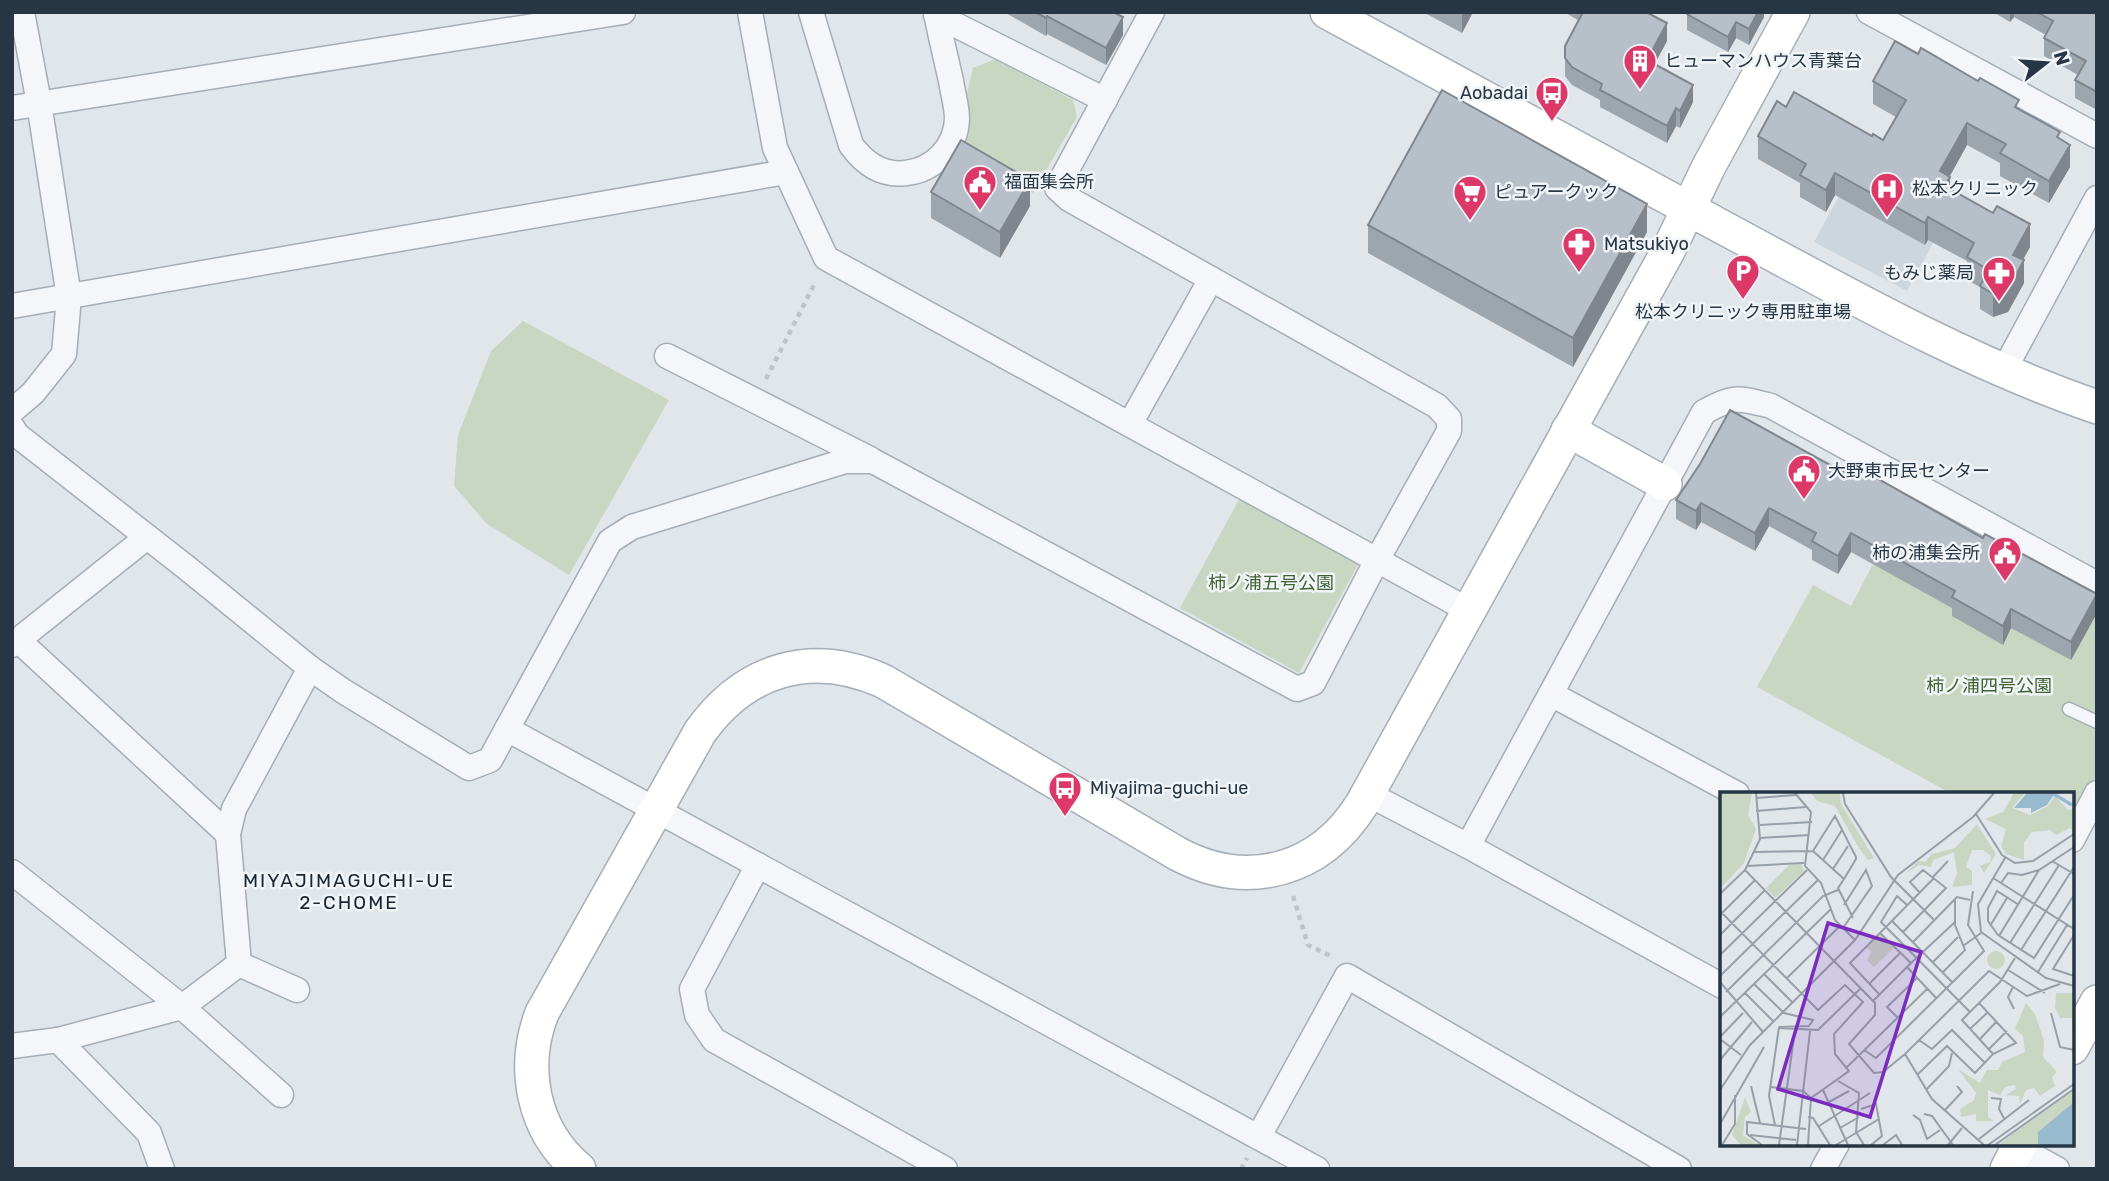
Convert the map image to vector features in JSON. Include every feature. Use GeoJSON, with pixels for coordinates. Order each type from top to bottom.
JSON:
{"type":"FeatureCollection","features":[{"type":"Feature","properties":{"kind":"street"},"geometry":{"type":"LineString","coordinates":[[12,411],[33,393],[64,354],[69,297],[22,12]]}},
{"type":"Feature","properties":{"kind":"street"},"geometry":{"type":"LineString","coordinates":[[12,108],[624,12]]}},
{"type":"Feature","properties":{"kind":"street"},"geometry":{"type":"LineString","coordinates":[[750,12],[775,148],[826,258],[1468,610]]}},
{"type":"Feature","properties":{"kind":"street"},"geometry":{"type":"LineString","coordinates":[[811,12],[851,145],[869,164],[894,173],[920,170],[931,164],[942,156],[955,133],[956,106],[936,14]]}},
{"type":"Feature","properties":{"kind":"street"},"geometry":{"type":"LineString","coordinates":[[667,356],[873,460],[1297,689],[1313,683],[1354,589],[1377,560],[1449,431],[1449,419],[1437,406],[1069,199],[1057,188],[1152,12]]}},
{"type":"Feature","properties":{"kind":"street"},"geometry":{"type":"LineString","coordinates":[[1327,12],[1914,329],[2004,370],[2097,407]]}},
{"type":"Feature","properties":{"kind":"street"},"geometry":{"type":"LineString","coordinates":[[579,1169],[556,1144],[542,1120],[532,1080],[534,1039],[542,1013],[700,732],[721,705],[749,684],[765,676],[781,670],[816,665],[850,668],[883,681],[1178,854],[1213,869],[1251,873],[1273,870],[1295,863],[1334,840],[1354,817],[1368,794],[1690,209],[1709,166],[1793,12]]}},
{"type":"Feature","properties":{"kind":"street"},"geometry":{"type":"LineString","coordinates":[[1868,12],[2097,136]]}},
{"type":"Feature","properties":{"kind":"street"},"geometry":{"type":"LineString","coordinates":[[936,14],[1105,100]]}},
{"type":"Feature","properties":{"kind":"street"},"geometry":{"type":"LineString","coordinates":[[12,306],[786,172]]}},
{"type":"Feature","properties":{"kind":"street"},"geometry":{"type":"LineString","coordinates":[[2004,370],[2097,198]]}},
{"type":"Feature","properties":{"kind":"street"},"geometry":{"type":"LineString","coordinates":[[1130,424],[1211,279]]}},
{"type":"Feature","properties":{"kind":"street"},"geometry":{"type":"LineString","coordinates":[[1468,846],[1704,412],[1724,401],[1744,399],[1771,406],[2097,584]]}},
{"type":"Feature","properties":{"kind":"street"},"geometry":{"type":"LineString","coordinates":[[12,427],[17,435],[310,668],[469,768],[490,760],[610,541],[632,527],[646,522],[845,461],[873,460]]}},
{"type":"Feature","properties":{"kind":"street"},"geometry":{"type":"LineString","coordinates":[[1569,430],[1665,484]]}},
{"type":"Feature","properties":{"kind":"street"},"geometry":{"type":"LineString","coordinates":[[147,537],[15,642],[228,834]]}},
{"type":"Feature","properties":{"kind":"street"},"geometry":{"type":"LineString","coordinates":[[239,964],[228,834],[234,808],[310,668]]}},
{"type":"Feature","properties":{"kind":"street"},"geometry":{"type":"LineString","coordinates":[[1551,694],[1733,792]]}},
{"type":"Feature","properties":{"kind":"street"},"geometry":{"type":"LineString","coordinates":[[507,729],[1317,1169]]}},
{"type":"Feature","properties":{"kind":"street"},"geometry":{"type":"LineString","coordinates":[[2074,835],[2097,793]]}},
{"type":"Feature","properties":{"kind":"street"},"geometry":{"type":"LineString","coordinates":[[1368,794],[1720,985]]}},
{"type":"Feature","properties":{"kind":"street"},"geometry":{"type":"LineString","coordinates":[[758,865],[692,989],[697,1014],[714,1040],[945,1169]]}},
{"type":"Feature","properties":{"kind":"street"},"geometry":{"type":"LineString","coordinates":[[12,872],[182,1007],[281,1095]]}},
{"type":"Feature","properties":{"kind":"street"},"geometry":{"type":"LineString","coordinates":[[239,964],[298,990]]}},
{"type":"Feature","properties":{"kind":"street"},"geometry":{"type":"LineString","coordinates":[[12,1046],[58,1040],[182,1007],[239,964]]}},
{"type":"Feature","properties":{"kind":"street"},"geometry":{"type":"LineString","coordinates":[[1259,1136],[1347,976],[1679,1169]]}},
{"type":"Feature","properties":{"kind":"street"},"geometry":{"type":"LineString","coordinates":[[2074,1044],[2097,1002]]}},
{"type":"Feature","properties":{"kind":"street"},"geometry":{"type":"LineString","coordinates":[[58,1040],[149,1133],[162,1169]]}},
{"type":"Feature","properties":{"kind":"street"},"geometry":{"type":"LineString","coordinates":[[1824,1169],[1837,1146]]}},
{"type":"Feature","properties":{"kind":"street"},"geometry":{"type":"LineString","coordinates":[[2014,1151],[2057,1169]]}},
{"type":"Feature","properties":{"kind":"lane"},"geometry":{"type":"LineString","coordinates":[[2069,709],[2097,722]]}},
{"type":"Feature","properties":{"kind":"path"},"geometry":{"type":"LineString","coordinates":[[763,385],[814,286]]}},
{"type":"Feature","properties":{"kind":"path"},"geometry":{"type":"LineString","coordinates":[[1295,902],[1308,945],[1329,955]]}},
{"type":"Feature","properties":{"kind":"shaded area","name":"松本クリニック"},"geometry":{"type":"Polygon","coordinates":[[[1867,145],[1959,195],[1907,291],[1814,242],[1867,145]]]}},
{"type":"Feature","properties":{"kind":"green space"},"geometry":{"type":"Polygon","coordinates":[[[995,59],[1073,100],[1077,117],[1033,193],[963,154],[969,128],[967,94],[973,68],[995,59]]]}},
{"type":"Feature","properties":{"kind":"green space"},"geometry":{"type":"Polygon","coordinates":[[[523,321],[669,400],[569,575],[487,524],[454,486],[458,435],[491,351],[523,321]]]}},
{"type":"Feature","properties":{"kind":"green space","name":"柿ノ浦五号公園"},"geometry":{"type":"Polygon","coordinates":[[[1242,494],[1361,559],[1299,673],[1180,608],[1242,494]]]}},
{"type":"Feature","properties":{"kind":"green space","name":"柿ノ浦四号公園"},"geometry":{"type":"Polygon","coordinates":[[[1963,534],[2097,609],[2097,774],[2074,816],[2074,792],[1948,792],[1757,687],[1813,585],[1851,606],[1873,564],[1963,534]]]}},
{"type":"Feature","properties":{"kind":"building"},"geometry":{"type":"Polygon","coordinates":[[[1035,12],[1113,12],[1123,17],[1106,48],[1035,12]]]}},
{"type":"Feature","properties":{"kind":"building"},"geometry":{"type":"Polygon","coordinates":[[[1583,12],[1646,12],[1667,23],[1647,60],[1693,85],[1680,111],[1676,108],[1667,126],[1600,90],[1602,84],[1572,67],[1565,58],[1565,46],[1583,12]]]}},
{"type":"Feature","properties":{"kind":"building"},"geometry":{"type":"Polygon","coordinates":[[[1758,12],[1749,29],[1736,22],[1728,37],[1687,14],[1758,12]]]}},
{"type":"Feature","properties":{"kind":"building"},"geometry":{"type":"Polygon","coordinates":[[[2037,12],[2097,12],[2097,92],[2075,80],[2086,61],[2044,38],[2053,21],[2037,12]]]}},
{"type":"Feature","properties":{"kind":"building"},"geometry":{"type":"Polygon","coordinates":[[[1895,41],[1918,54],[1921,48],[1978,81],[1980,78],[2019,100],[2015,107],[2060,132],[2057,137],[2070,145],[2049,181],[2000,153],[2006,144],[1967,123],[1940,171],[1950,177],[1945,186],[1993,213],[1997,206],[2030,224],[2013,255],[2024,260],[2008,290],[1993,294],[1980,286],[1989,270],[1967,257],[1974,243],[1928,217],[1925,223],[1835,173],[1826,190],[1800,175],[1806,164],[1758,136],[1777,101],[1786,107],[1794,92],[1883,140],[1906,100],[1873,81],[1895,41]]]}},
{"type":"Feature","properties":{"kind":"building"},"geometry":{"type":"Polygon","coordinates":[[[1442,90],[1647,204],[1573,338],[1368,225],[1442,90]]]}},
{"type":"Feature","properties":{"kind":"building"},"geometry":{"type":"Polygon","coordinates":[[[961,140],[1030,180],[1000,232],[931,192],[961,140]]]}},
{"type":"Feature","properties":{"kind":"building"},"geometry":{"type":"Polygon","coordinates":[[[1730,410],[1843,472],[1848,462],[1983,538],[1985,534],[2097,594],[2071,642],[2011,609],[2003,626],[1952,597],[1955,591],[1851,533],[1838,556],[1812,541],[1816,533],[1769,508],[1755,533],[1701,503],[1696,511],[1676,500],[1730,410]]]}},
{"type":"Feature","properties":{"kind":"place","name":"ヒューマンハウス青葉台"},"geometry":{"type":"Point","coordinates":[1640,91]}},
{"type":"Feature","properties":{"kind":"place","name":"Aobadai"},"geometry":{"type":"Point","coordinates":[1552,123]}},
{"type":"Feature","properties":{"kind":"place","name":"福面集会所"},"geometry":{"type":"Point","coordinates":[980,212]}},
{"type":"Feature","properties":{"kind":"place","name":"松本クリニック"},"geometry":{"type":"Point","coordinates":[1887,219]}},
{"type":"Feature","properties":{"kind":"place","name":"ピュアークック"},"geometry":{"type":"Point","coordinates":[1470,222]}},
{"type":"Feature","properties":{"kind":"place","name":"Matsukiyo"},"geometry":{"type":"Point","coordinates":[1579,274]}},
{"type":"Feature","properties":{"kind":"place","name":"松本クリニック専用駐車場"},"geometry":{"type":"Point","coordinates":[1743,301]}},
{"type":"Feature","properties":{"kind":"place","name":"もみじ薬局"},"geometry":{"type":"Point","coordinates":[1999,303]}},
{"type":"Feature","properties":{"kind":"place","name":"大野東市民センター"},"geometry":{"type":"Point","coordinates":[1804,501]}},
{"type":"Feature","properties":{"kind":"place","name":"柿の浦集会所"},"geometry":{"type":"Point","coordinates":[2005,583]}},
{"type":"Feature","properties":{"kind":"place","name":"Miyajima-guchi-ue"},"geometry":{"type":"Point","coordinates":[1065,818]}},
{"type":"Feature","properties":{"kind":"district","name":"MIYAJIMAGUCHI-UE 2-CHOME"},"geometry":{"type":"Point","coordinates":[349,891]}}]}
